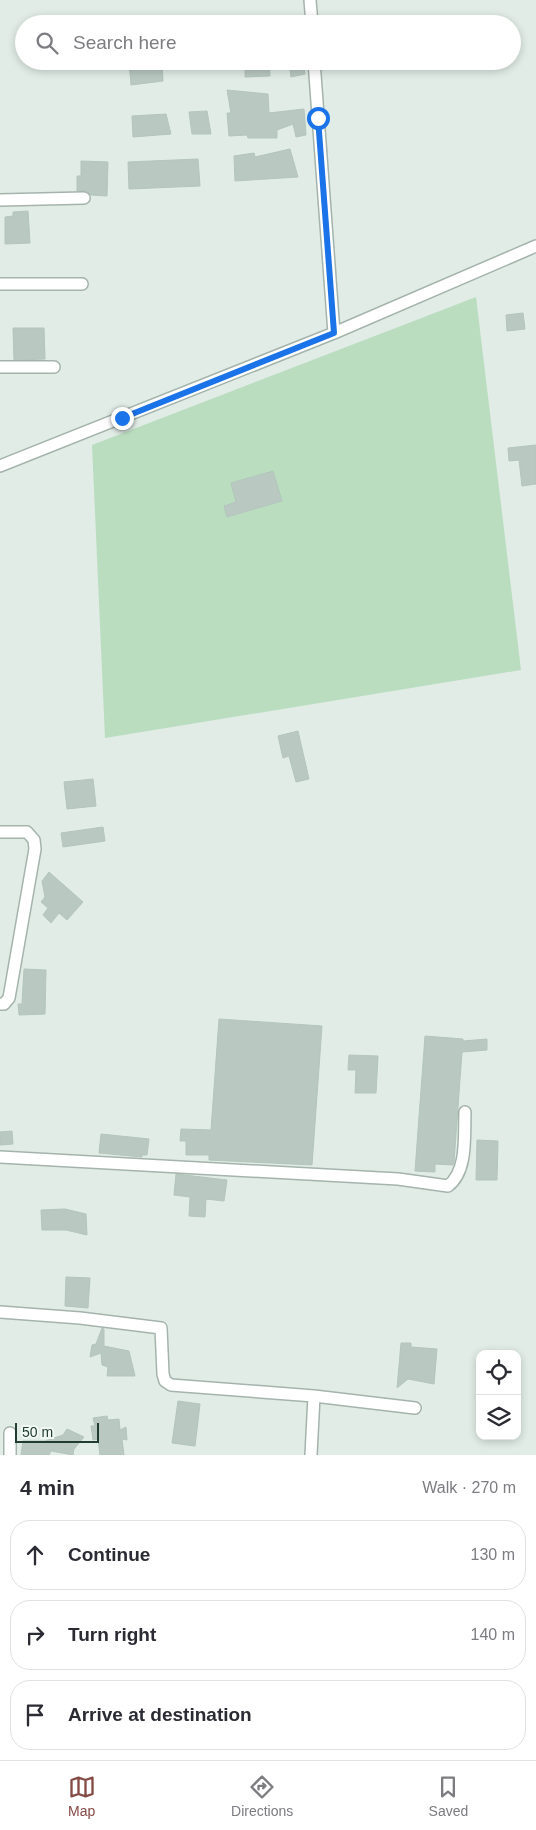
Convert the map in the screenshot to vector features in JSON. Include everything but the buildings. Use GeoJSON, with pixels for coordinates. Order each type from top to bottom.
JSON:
{"type":"FeatureCollection","features":[{"type":"Feature","properties":{"kind":"street"},"geometry":{"type":"LineString","coordinates":[[310,0],[311,15]]}},
{"type":"Feature","properties":{"kind":"street"},"geometry":{"type":"LineString","coordinates":[[315,70],[334,333]]}},
{"type":"Feature","properties":{"kind":"street"},"geometry":{"type":"LineString","coordinates":[[0,200],[84,198]]}},
{"type":"Feature","properties":{"kind":"street"},"geometry":{"type":"LineString","coordinates":[[0,466],[334,333],[536,246]]}},
{"type":"Feature","properties":{"kind":"street"},"geometry":{"type":"LineString","coordinates":[[0,284],[82,284]]}},
{"type":"Feature","properties":{"kind":"street"},"geometry":{"type":"LineString","coordinates":[[0,368],[54,367]]}},
{"type":"Feature","properties":{"kind":"street"},"geometry":{"type":"LineString","coordinates":[[0,832],[27,832],[34,840],[35,849],[9,998],[4,1004],[0,1004]]}},
{"type":"Feature","properties":{"kind":"street"},"geometry":{"type":"LineString","coordinates":[[0,1157],[398,1179],[448,1186],[456,1180],[461,1166],[465,1112]]}},
{"type":"Feature","properties":{"kind":"street"},"geometry":{"type":"LineString","coordinates":[[0,1312],[80,1318],[161,1328],[163,1374],[165,1381],[171,1385],[314,1396],[415,1408]]}},
{"type":"Feature","properties":{"kind":"street"},"geometry":{"type":"LineString","coordinates":[[311,1455],[314,1396]]}},
{"type":"Feature","properties":{"kind":"street"},"geometry":{"type":"LineString","coordinates":[[10,1433],[10,1455]]}},
{"type":"Feature","properties":{"kind":"green space"},"geometry":{"type":"Polygon","coordinates":[[[476,297],[521,670],[105,738],[92,445],[476,297]]]}},
{"type":"Feature","properties":{"kind":"route"},"geometry":{"type":"LineString","coordinates":[[122,418],[334,333],[318,118]]}}]}
